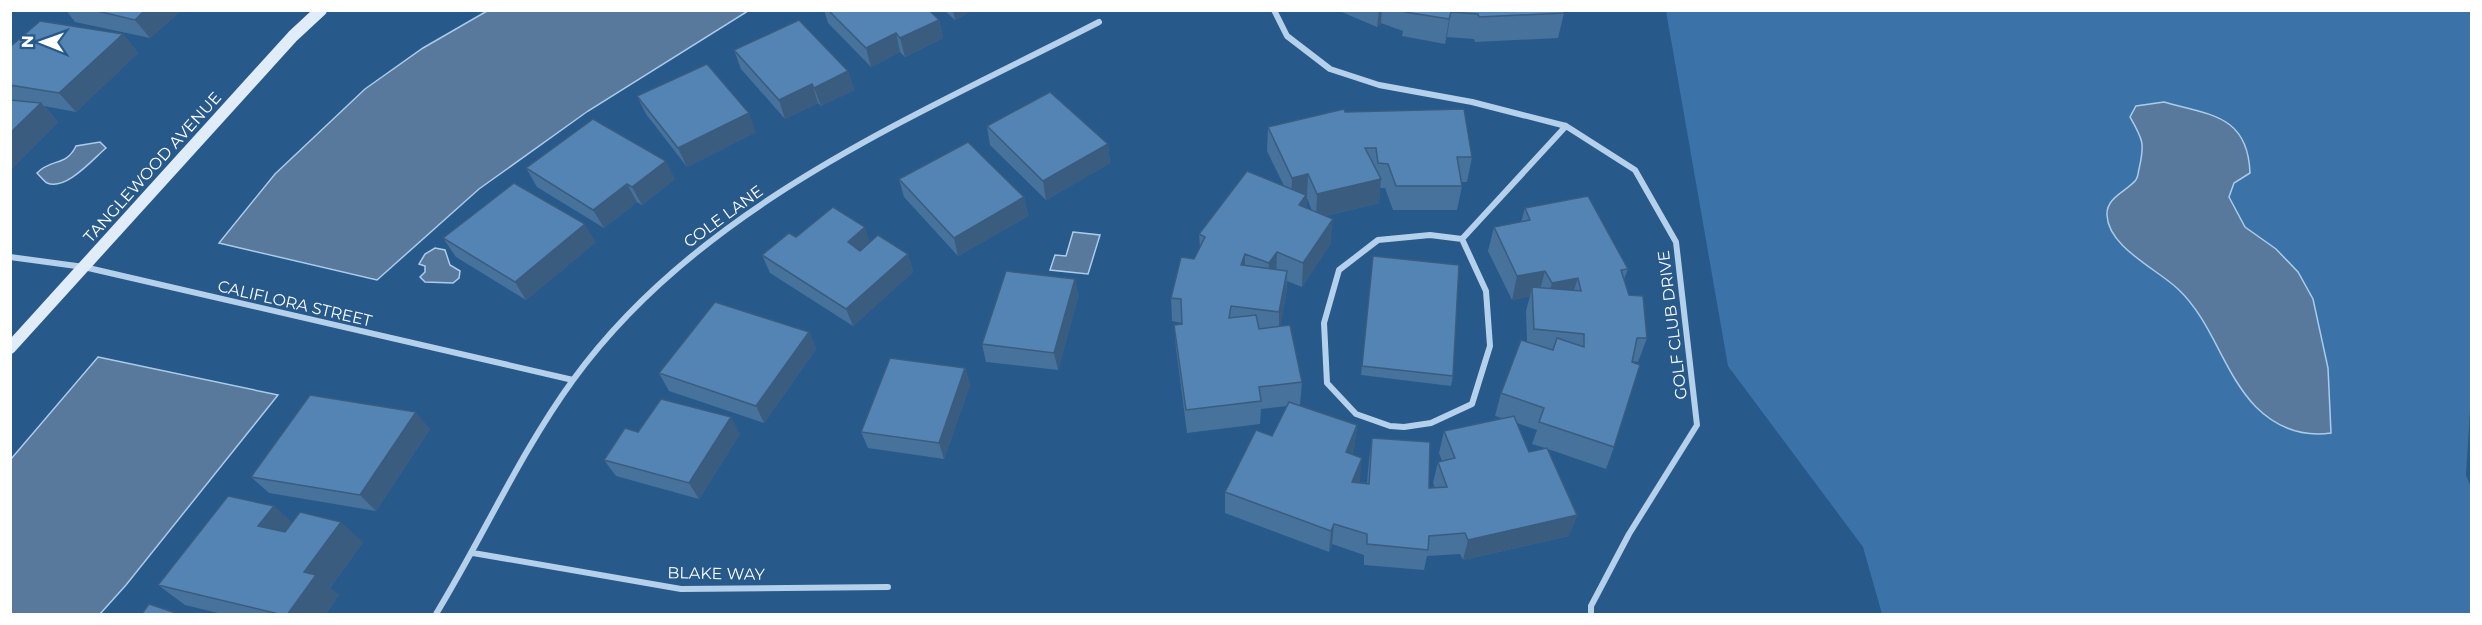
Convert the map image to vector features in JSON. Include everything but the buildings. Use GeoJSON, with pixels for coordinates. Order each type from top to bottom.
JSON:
{"type":"FeatureCollection","features":[{"type":"Feature","properties":{"kind":"street","name":"TANGLEWOOD AVENUE"},"geometry":{"type":"LineString","coordinates":[[10,348],[293,36],[321,10]]}},
{"type":"Feature","properties":{"kind":"street","name":"GOLF CLUB DRIVE"},"geometry":{"type":"LineString","coordinates":[[1274,10],[1287,36],[1330,69],[1380,85],[1472,102],[1566,126],[1635,170],[1676,242],[1697,425],[1629,534],[1591,606],[1591,615]]}},
{"type":"Feature","properties":{"kind":"street","name":"COLE LANE"},"geometry":{"type":"LineString","coordinates":[[436,615],[473,553],[514,473],[573,380],[630,312],[699,248],[797,180],[1099,22]]}},
{"type":"Feature","properties":{"kind":"street"},"geometry":{"type":"LineString","coordinates":[[1462,239],[1566,126]]}},
{"type":"Feature","properties":{"kind":"street"},"geometry":{"type":"LineString","coordinates":[[1430,235],[1462,239],[1486,291],[1490,346],[1472,404],[1444,420],[1402,429],[1358,416],[1327,383],[1324,322],[1339,270],[1378,240],[1430,235]]}},
{"type":"Feature","properties":{"kind":"street","name":"CALIFLORA STREET"},"geometry":{"type":"LineString","coordinates":[[10,257],[84,267],[573,380]]}},
{"type":"Feature","properties":{"kind":"street","name":"BLAKE WAY"},"geometry":{"type":"LineString","coordinates":[[473,553],[681,589],[888,587]]}},
{"type":"Feature","properties":{"kind":"shaded area"},"geometry":{"type":"Polygon","coordinates":[[[487,11],[748,11],[588,111],[479,189],[377,280],[219,243],[275,174],[365,89],[423,48],[487,11]]]}},
{"type":"Feature","properties":{"kind":"shaded area"},"geometry":{"type":"Polygon","coordinates":[[[1666,11],[2471,11],[2472,379],[2466,475],[2472,490],[2471,614],[1882,614],[1863,547],[1728,366],[1666,11]]]}},
{"type":"Feature","properties":{"kind":"shaded area"},"geometry":{"type":"Polygon","coordinates":[[[2164,102],[2197,110],[2224,121],[2234,128],[2242,139],[2248,154],[2250,173],[2234,183],[2229,197],[2245,227],[2276,249],[2298,272],[2313,299],[2328,368],[2331,433],[2310,434],[2281,426],[2256,407],[2235,379],[2190,302],[2169,281],[2124,247],[2109,227],[2107,215],[2110,204],[2136,180],[2141,160],[2142,142],[2130,117],[2136,106],[2164,102]]]}},
{"type":"Feature","properties":{"kind":"shaded area"},"geometry":{"type":"Polygon","coordinates":[[[100,142],[106,148],[71,178],[54,184],[47,183],[37,173],[42,168],[68,157],[76,146],[100,142]]]}},
{"type":"Feature","properties":{"kind":"shaded area"},"geometry":{"type":"Polygon","coordinates":[[[1073,232],[1100,235],[1088,274],[1050,270],[1055,255],[1066,256],[1073,232]]]}},
{"type":"Feature","properties":{"kind":"shaded area"},"geometry":{"type":"Polygon","coordinates":[[[435,248],[445,250],[450,265],[460,271],[459,278],[453,283],[425,282],[420,277],[425,272],[425,266],[419,264],[425,254],[435,248]]]}},
{"type":"Feature","properties":{"kind":"shaded area"},"geometry":{"type":"Polygon","coordinates":[[[98,357],[278,395],[126,585],[100,614],[11,614],[11,459],[98,357]]]}}]}
